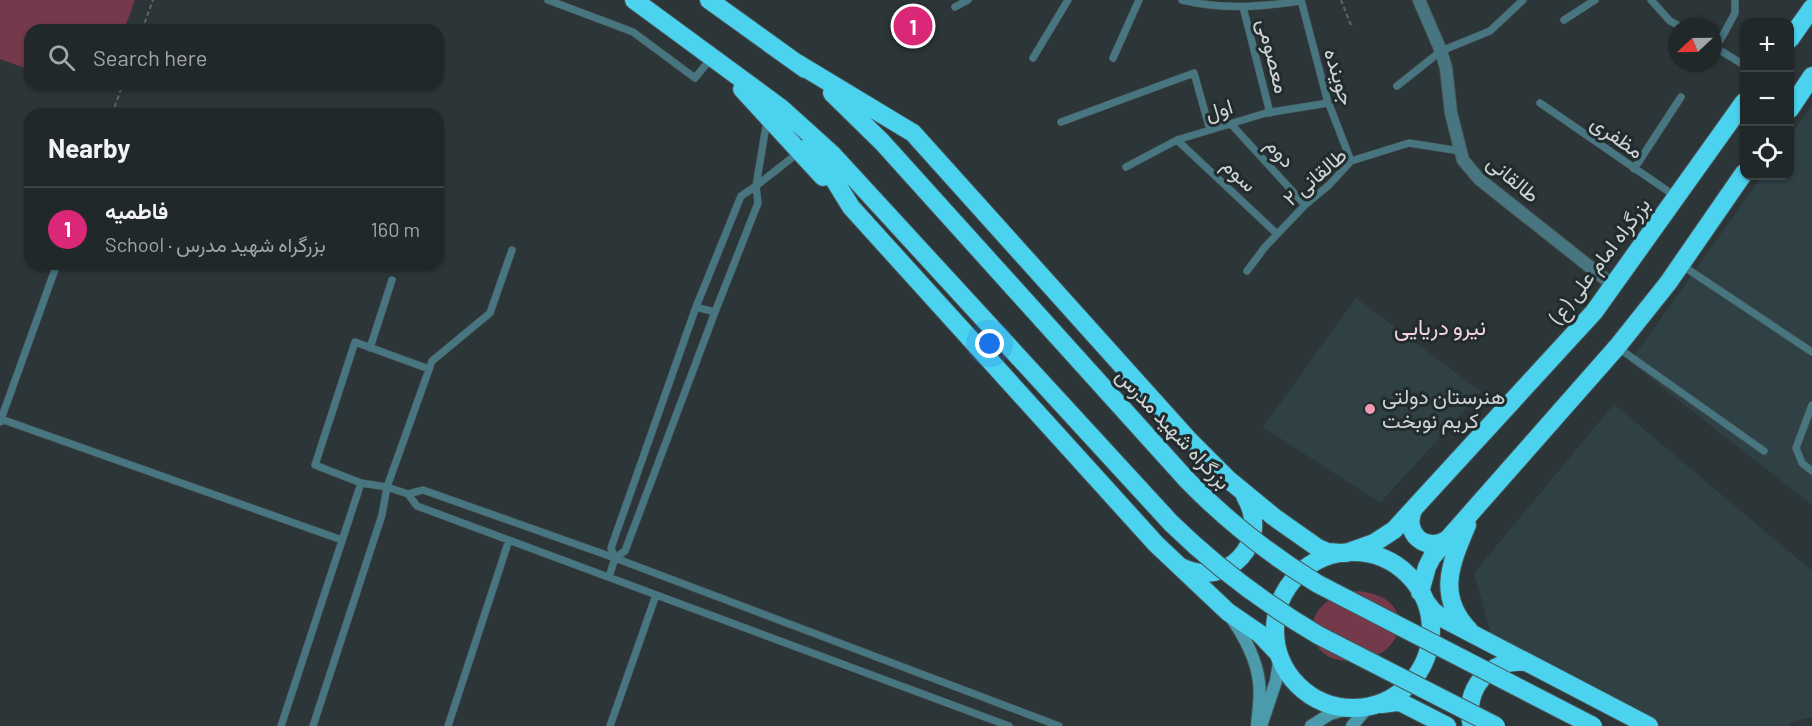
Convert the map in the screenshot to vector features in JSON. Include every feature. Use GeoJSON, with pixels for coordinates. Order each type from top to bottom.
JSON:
{"type":"FeatureCollection","features":[{"type":"Feature","properties":{"kind":"highway"},"geometry":{"type":"LineString","coordinates":[[634,0],[799,123],[825,146],[1171,524],[1208,557],[1253,594],[1310,630],[1496,726]]}},
{"type":"Feature","properties":{"kind":"highway","name":"بزرگراه شهید مدرس"},"geometry":{"type":"LineString","coordinates":[[709,0],[796,63],[849,109],[1187,480],[1251,538],[1298,572],[1334,594],[1593,726]]}},
{"type":"Feature","properties":{"kind":"highway"},"geometry":{"type":"LineString","coordinates":[[1794,33],[1812,8]]}},
{"type":"Feature","properties":{"kind":"highway"},"geometry":{"type":"LineString","coordinates":[[712,57],[1156,544],[1224,608],[1260,634],[1279,654],[1292,679],[1308,694],[1328,704],[1360,712],[1397,702],[1402,703],[1446,726]]}},
{"type":"Feature","properties":{"kind":"highway","name":"بزرگراه شهید مدرس"},"geometry":{"type":"LineString","coordinates":[[796,63],[906,128],[915,136],[1196,447],[1241,491],[1274,518],[1318,548],[1327,552],[1344,553]]}},
{"type":"Feature","properties":{"kind":"highway"},"geometry":{"type":"LineString","coordinates":[[1794,103],[1812,76]]}},
{"type":"Feature","properties":{"kind":"highway","name":"بزرگراه امام علی (ع)"},"geometry":{"type":"LineString","coordinates":[[1344,553],[1370,545],[1387,536],[1590,317],[1740,108]]}},
{"type":"Feature","properties":{"kind":"highway"},"geometry":{"type":"LineString","coordinates":[[799,123],[851,207]]}},
{"type":"Feature","properties":{"kind":"highway"},"geometry":{"type":"LineString","coordinates":[[1360,712],[1401,691],[1414,679],[1423,663],[1429,642],[1430,624],[1421,594],[1430,561],[1617,347],[1681,265],[1740,179]]}},
{"type":"Feature","properties":{"kind":"highway"},"geometry":{"type":"LineString","coordinates":[[1177,564],[1191,571],[1211,573],[1226,568],[1242,556],[1250,542],[1254,522],[1249,502],[1241,491]]}},
{"type":"Feature","properties":{"kind":"highway"},"geometry":{"type":"LineString","coordinates":[[1414,508],[1410,524],[1417,537],[1431,544],[1443,542],[1449,538]]}},
{"type":"Feature","properties":{"kind":"highway"},"geometry":{"type":"LineString","coordinates":[[1472,511],[1452,564],[1449,585],[1454,609],[1472,633]]}},
{"type":"Feature","properties":{"kind":"highway"},"geometry":{"type":"LineString","coordinates":[[1279,654],[1275,631],[1276,616],[1287,588],[1299,574],[1314,563],[1328,557],[1344,553],[1365,554],[1389,562],[1407,575],[1436,614],[1649,726]]}},
{"type":"Feature","properties":{"kind":"highway"},"geometry":{"type":"LineString","coordinates":[[1472,726],[1469,716],[1470,700],[1481,678],[1501,664],[1517,661],[1528,662]]}},
{"type":"Feature","properties":{"kind":"main road"},"geometry":{"type":"LineString","coordinates":[[1224,608],[1237,626],[1257,672],[1259,726]]}},
{"type":"Feature","properties":{"kind":"main road"},"geometry":{"type":"LineString","coordinates":[[1259,726],[1276,681],[1279,654]]}},
{"type":"Feature","properties":{"kind":"main road"},"geometry":{"type":"LineString","coordinates":[[1311,726],[1330,714],[1360,712]]}},
{"type":"Feature","properties":{"kind":"street","name":"طالقانی"},"geometry":{"type":"LineString","coordinates":[[1419,0],[1446,68],[1451,113],[1462,160],[1479,179],[1614,286]]}},
{"type":"Feature","properties":{"kind":"lane"},"geometry":{"type":"LineString","coordinates":[[548,0],[633,32],[695,78],[712,57]]}},
{"type":"Feature","properties":{"kind":"lane"},"geometry":{"type":"LineString","coordinates":[[955,7],[968,0]]}},
{"type":"Feature","properties":{"kind":"lane"},"geometry":{"type":"LineString","coordinates":[[1033,58],[1068,0]]}},
{"type":"Feature","properties":{"kind":"lane"},"geometry":{"type":"LineString","coordinates":[[1113,58],[1139,0]]}},
{"type":"Feature","properties":{"kind":"lane","name":"معصومی"},"geometry":{"type":"LineString","coordinates":[[1182,0],[1227,7],[1260,7],[1301,0]]}},
{"type":"Feature","properties":{"kind":"lane","name":"جوینده"},"geometry":{"type":"LineString","coordinates":[[1301,0],[1328,103],[1351,161]]}},
{"type":"Feature","properties":{"kind":"lane"},"geometry":{"type":"LineString","coordinates":[[1397,86],[1441,51],[1490,31],[1523,0]]}},
{"type":"Feature","properties":{"kind":"lane"},"geometry":{"type":"LineString","coordinates":[[1564,20],[1595,0]]}},
{"type":"Feature","properties":{"kind":"lane"},"geometry":{"type":"LineString","coordinates":[[1651,0],[1668,19]]}},
{"type":"Feature","properties":{"kind":"lane"},"geometry":{"type":"LineString","coordinates":[[1722,35],[1735,13],[1735,0]]}},
{"type":"Feature","properties":{"kind":"lane","name":"معصومی"},"geometry":{"type":"LineString","coordinates":[[1243,7],[1270,113]]}},
{"type":"Feature","properties":{"kind":"lane"},"geometry":{"type":"LineString","coordinates":[[1722,51],[1740,62]]}},
{"type":"Feature","properties":{"kind":"lane"},"geometry":{"type":"LineString","coordinates":[[1061,122],[1194,73],[1210,130]]}},
{"type":"Feature","properties":{"kind":"lane"},"geometry":{"type":"LineString","coordinates":[[1634,169],[1681,97]]}},
{"type":"Feature","properties":{"kind":"lane","name":"اول"},"geometry":{"type":"LineString","coordinates":[[1126,167],[1177,140],[1270,113],[1328,103]]}},
{"type":"Feature","properties":{"kind":"lane","name":"مظفری"},"geometry":{"type":"LineString","coordinates":[[1540,103],[1677,197]]}},
{"type":"Feature","properties":{"kind":"lane"},"geometry":{"type":"LineString","coordinates":[[609,578],[615,558],[625,551],[758,203],[756,186],[768,117]]}},
{"type":"Feature","properties":{"kind":"lane","name":"دوم"},"geometry":{"type":"LineString","coordinates":[[1231,124],[1305,205]]}},
{"type":"Feature","properties":{"kind":"lane","name":"سوم"},"geometry":{"type":"LineString","coordinates":[[1177,140],[1277,234]]}},
{"type":"Feature","properties":{"kind":"lane","name":"طالقانی ۲"},"geometry":{"type":"LineString","coordinates":[[1247,271],[1277,234],[1351,161],[1409,143],[1460,151]]}},
{"type":"Feature","properties":{"kind":"lane"},"geometry":{"type":"LineString","coordinates":[[615,558],[611,548],[696,307],[741,196],[800,152]]}},
{"type":"Feature","properties":{"kind":"lane"},"geometry":{"type":"LineString","coordinates":[[313,726],[382,515],[387,488],[432,361],[490,313],[512,250]]}},
{"type":"Feature","properties":{"kind":"lane"},"geometry":{"type":"LineString","coordinates":[[1681,265],[1812,352]]}},
{"type":"Feature","properties":{"kind":"lane"},"geometry":{"type":"LineString","coordinates":[[55,270],[1,420],[342,540]]}},
{"type":"Feature","properties":{"kind":"lane"},"geometry":{"type":"LineString","coordinates":[[370,348],[392,279]]}},
{"type":"Feature","properties":{"kind":"lane"},"geometry":{"type":"LineString","coordinates":[[696,307],[715,312]]}},
{"type":"Feature","properties":{"kind":"lane"},"geometry":{"type":"LineString","coordinates":[[429,369],[355,342],[315,465],[361,483],[408,494],[423,490],[615,558],[1059,726]]}},
{"type":"Feature","properties":{"kind":"lane"},"geometry":{"type":"LineString","coordinates":[[1617,347],[1764,451]]}},
{"type":"Feature","properties":{"kind":"lane"},"geometry":{"type":"LineString","coordinates":[[1812,405],[1796,447],[1802,463],[1812,471]]}},
{"type":"Feature","properties":{"kind":"lane"},"geometry":{"type":"LineString","coordinates":[[281,726],[361,483]]}},
{"type":"Feature","properties":{"kind":"lane"},"geometry":{"type":"LineString","coordinates":[[408,494],[417,506],[1009,726]]}},
{"type":"Feature","properties":{"kind":"lane"},"geometry":{"type":"LineString","coordinates":[[448,726],[509,540]]}},
{"type":"Feature","properties":{"kind":"lane"},"geometry":{"type":"LineString","coordinates":[[610,726],[656,595]]}},
{"type":"Feature","properties":{"kind":"path"},"geometry":{"type":"LineString","coordinates":[[144,24],[153,0]]}},
{"type":"Feature","properties":{"kind":"path"},"geometry":{"type":"LineString","coordinates":[[1341,0],[1352,28]]}},
{"type":"Feature","properties":{"kind":"path"},"geometry":{"type":"LineString","coordinates":[[114,108],[121,90]]}},
{"type":"Feature","properties":{"kind":"shaded area"},"geometry":{"type":"Polygon","coordinates":[[[0,0],[135,0],[126,24],[24,24],[24,68],[0,59],[0,0]]]}},
{"type":"Feature","properties":{"kind":"shaded area"},"geometry":{"type":"Polygon","coordinates":[[[1812,105],[1812,505],[1630,362],[1759,180],[1794,180],[1794,131],[1812,105]]]}},
{"type":"Feature","properties":{"kind":"shaded area","name":"هنرستان دولتی کریم نوبخت"},"geometry":{"type":"Polygon","coordinates":[[[1356,298],[1481,392],[1380,503],[1263,427],[1356,298]]]}},
{"type":"Feature","properties":{"kind":"shaded area"},"geometry":{"type":"Polygon","coordinates":[[[1614,404],[1812,571],[1812,717],[1792,722],[1789,726],[1656,726],[1492,638],[1474,573],[1614,404]]]}},
{"type":"Feature","properties":{"kind":"shaded area"},"geometry":{"type":"Polygon","coordinates":[[[1353,591],[1375,594],[1389,602],[1397,613],[1399,626],[1395,638],[1386,649],[1372,657],[1353,661],[1336,659],[1323,653],[1315,643],[1312,631],[1314,618],[1322,607],[1335,597],[1353,591]]]}},
{"type":"Feature","properties":{"kind":"place","name":"فاطمیه"},"geometry":{"type":"Point","coordinates":[913,26]}},
{"type":"Feature","properties":{"kind":"place","name":"هنرستان دولتی کریم نوبخت"},"geometry":{"type":"Point","coordinates":[1370,409]}},
{"type":"Feature","properties":{"kind":"district","name":"نیرو دریایی"},"geometry":{"type":"Point","coordinates":[1440,327]}}]}
